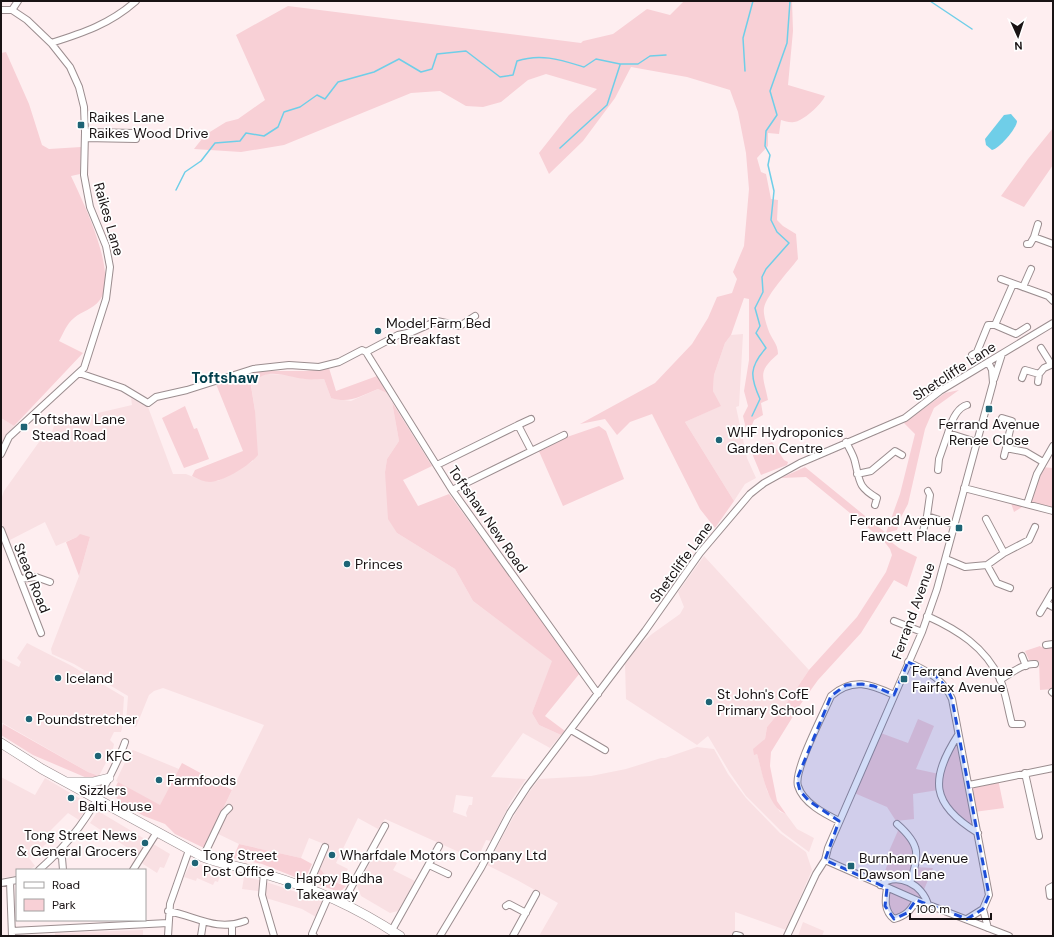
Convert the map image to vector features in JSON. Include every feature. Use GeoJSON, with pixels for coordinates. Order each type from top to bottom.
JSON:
{"type":"FeatureCollection","features":[{"type":"Feature","properties":{"kind":"highway"},"geometry":{"type":"LineString","coordinates":[[1,743],[66,782],[203,857],[224,865],[264,873],[329,895],[400,936]]}},
{"type":"Feature","properties":{"kind":"highway"},"geometry":{"type":"LineString","coordinates":[[66,782],[93,782],[109,778]]}},
{"type":"Feature","properties":{"kind":"street"},"geometry":{"type":"LineString","coordinates":[[1,10],[12,10],[18,1]]}},
{"type":"Feature","properties":{"kind":"street"},"geometry":{"type":"LineString","coordinates":[[51,44],[121,15],[136,1]]}},
{"type":"Feature","properties":{"kind":"street","name":"Raikes Lane"},"geometry":{"type":"LineString","coordinates":[[1,454],[9,437],[46,401],[84,368],[91,351],[106,299],[110,277],[106,246],[90,207],[84,175],[84,106],[79,87],[70,67],[51,44],[27,20],[12,10]]}},
{"type":"Feature","properties":{"kind":"street"},"geometry":{"type":"LineString","coordinates":[[85,135],[136,136]]}},
{"type":"Feature","properties":{"kind":"street"},"geometry":{"type":"LineString","coordinates":[[1027,244],[1030,244],[1034,237],[1038,224]]}},
{"type":"Feature","properties":{"kind":"street"},"geometry":{"type":"LineString","coordinates":[[1034,237],[1053,244]]}},
{"type":"Feature","properties":{"kind":"street"},"geometry":{"type":"LineString","coordinates":[[1023,287],[1031,269]]}},
{"type":"Feature","properties":{"kind":"street"},"geometry":{"type":"LineString","coordinates":[[1001,279],[1048,296],[1053,301]]}},
{"type":"Feature","properties":{"kind":"street"},"geometry":{"type":"LineString","coordinates":[[995,325],[1013,284]]}},
{"type":"Feature","properties":{"kind":"street"},"geometry":{"type":"LineString","coordinates":[[79,373],[122,388],[148,403],[156,397],[169,396],[252,368],[289,366],[319,367],[339,362],[362,350],[366,352],[398,335],[412,332],[437,321],[460,326],[475,316]]}},
{"type":"Feature","properties":{"kind":"street","name":"Shetcliffe Lane"},"geometry":{"type":"LineString","coordinates":[[440,936],[481,868],[515,806],[536,775],[672,595],[700,553],[750,494],[764,483],[800,463],[905,418],[940,391],[1053,322]]}},
{"type":"Feature","properties":{"kind":"street"},"geometry":{"type":"LineString","coordinates":[[972,355],[977,352],[986,324],[995,325],[1016,334],[1027,327]]}},
{"type":"Feature","properties":{"kind":"street"},"geometry":{"type":"LineString","coordinates":[[1038,382],[1039,374],[1052,364],[1043,348]]}},
{"type":"Feature","properties":{"kind":"street","name":"Toftshaw New Road"},"geometry":{"type":"LineString","coordinates":[[366,352],[452,490],[598,694]]}},
{"type":"Feature","properties":{"kind":"street"},"geometry":{"type":"LineString","coordinates":[[993,383],[1002,354]]}},
{"type":"Feature","properties":{"kind":"street","name":"Ferrand Avenue"},"geometry":{"type":"LineString","coordinates":[[788,936],[816,874],[825,860],[828,848],[839,821],[922,632],[946,559],[976,442],[993,383],[992,370],[988,362]]}},
{"type":"Feature","properties":{"kind":"street"},"geometry":{"type":"LineString","coordinates":[[1022,378],[1024,369],[1039,374]]}},
{"type":"Feature","properties":{"kind":"street"},"geometry":{"type":"LineString","coordinates":[[938,470],[937,458],[954,416],[963,404]]}},
{"type":"Feature","properties":{"kind":"street"},"geometry":{"type":"LineString","coordinates":[[1002,418],[1014,419],[1004,456]]}},
{"type":"Feature","properties":{"kind":"street"},"geometry":{"type":"LineString","coordinates":[[437,465],[531,419]]}},
{"type":"Feature","properties":{"kind":"street"},"geometry":{"type":"LineString","coordinates":[[518,425],[531,450]]}},
{"type":"Feature","properties":{"kind":"street"},"geometry":{"type":"LineString","coordinates":[[948,433],[976,442]]}},
{"type":"Feature","properties":{"kind":"street"},"geometry":{"type":"LineString","coordinates":[[452,490],[564,435]]}},
{"type":"Feature","properties":{"kind":"street"},"geometry":{"type":"LineString","coordinates":[[846,442],[855,460],[860,485],[866,492],[877,498],[875,504]]}},
{"type":"Feature","properties":{"kind":"street"},"geometry":{"type":"LineString","coordinates":[[892,445],[895,450],[902,454]]}},
{"type":"Feature","properties":{"kind":"street"},"geometry":{"type":"LineString","coordinates":[[1028,504],[1037,474],[1053,446]]}},
{"type":"Feature","properties":{"kind":"street"},"geometry":{"type":"LineString","coordinates":[[1006,448],[1026,452],[1043,462]]}},
{"type":"Feature","properties":{"kind":"street"},"geometry":{"type":"LineString","coordinates":[[857,474],[871,471],[895,450]]}},
{"type":"Feature","properties":{"kind":"street"},"geometry":{"type":"LineString","coordinates":[[964,488],[1053,510]]}},
{"type":"Feature","properties":{"kind":"street"},"geometry":{"type":"LineString","coordinates":[[921,529],[927,516],[931,493]]}},
{"type":"Feature","properties":{"kind":"street"},"geometry":{"type":"LineString","coordinates":[[927,516],[955,525]]}},
{"type":"Feature","properties":{"kind":"street"},"geometry":{"type":"LineString","coordinates":[[986,519],[1004,553]]}},
{"type":"Feature","properties":{"kind":"street"},"geometry":{"type":"LineString","coordinates":[[946,559],[965,567],[987,565],[1004,553],[1029,540],[1035,527]]}},
{"type":"Feature","properties":{"kind":"street","name":"Stead Road"},"geometry":{"type":"LineString","coordinates":[[1,530],[3,542],[20,579],[41,634]]}},
{"type":"Feature","properties":{"kind":"street"},"geometry":{"type":"LineString","coordinates":[[987,565],[997,583],[1010,588]]}},
{"type":"Feature","properties":{"kind":"street"},"geometry":{"type":"LineString","coordinates":[[20,579],[36,578],[50,582]]}},
{"type":"Feature","properties":{"kind":"street"},"geometry":{"type":"LineString","coordinates":[[1040,613],[1053,591]]}},
{"type":"Feature","properties":{"kind":"street"},"geometry":{"type":"LineString","coordinates":[[1046,603],[1053,607]]}},
{"type":"Feature","properties":{"kind":"street"},"geometry":{"type":"LineString","coordinates":[[927,616],[952,627],[977,646],[1000,680],[1012,724]]}},
{"type":"Feature","properties":{"kind":"street"},"geometry":{"type":"LineString","coordinates":[[894,621],[922,632]]}},
{"type":"Feature","properties":{"kind":"street"},"geometry":{"type":"LineString","coordinates":[[1046,645],[1053,644]]}},
{"type":"Feature","properties":{"kind":"street"},"geometry":{"type":"LineString","coordinates":[[1022,656],[1026,666]]}},
{"type":"Feature","properties":{"kind":"street"},"geometry":{"type":"LineString","coordinates":[[908,662],[935,675],[947,688],[952,699],[958,735],[970,785],[989,895],[983,909],[967,919]]}},
{"type":"Feature","properties":{"kind":"street"},"geometry":{"type":"LineString","coordinates":[[1000,680],[1026,666],[1034,664]]}},
{"type":"Feature","properties":{"kind":"street"},"geometry":{"type":"LineString","coordinates":[[839,821],[820,811],[800,790],[797,779],[804,756],[831,696],[838,690],[846,685],[862,684],[874,686],[894,695]]}},
{"type":"Feature","properties":{"kind":"street"},"geometry":{"type":"LineString","coordinates":[[1004,726],[1022,724]]}},
{"type":"Feature","properties":{"kind":"street"},"geometry":{"type":"LineString","coordinates":[[571,730],[603,749],[597,754]]}},
{"type":"Feature","properties":{"kind":"street"},"geometry":{"type":"LineString","coordinates":[[958,735],[947,753],[939,774],[938,790],[948,809],[962,823],[978,833]]}},
{"type":"Feature","properties":{"kind":"street"},"geometry":{"type":"LineString","coordinates":[[40,869],[58,853],[85,821],[98,800],[125,742]]}},
{"type":"Feature","properties":{"kind":"street"},"geometry":{"type":"LineString","coordinates":[[970,785],[1053,768]]}},
{"type":"Feature","properties":{"kind":"street"},"geometry":{"type":"LineString","coordinates":[[1024,773],[1039,836]]}},
{"type":"Feature","properties":{"kind":"street"},"geometry":{"type":"LineString","coordinates":[[203,857],[224,813],[229,808]]}},
{"type":"Feature","properties":{"kind":"street"},"geometry":{"type":"LineString","coordinates":[[897,824],[906,830],[914,842],[917,854],[910,883]]}},
{"type":"Feature","properties":{"kind":"street"},"geometry":{"type":"LineString","coordinates":[[343,902],[385,826]]}},
{"type":"Feature","properties":{"kind":"street"},"geometry":{"type":"LineString","coordinates":[[134,869],[157,832]]}},
{"type":"Feature","properties":{"kind":"street"},"geometry":{"type":"LineString","coordinates":[[392,930],[429,865],[438,846]]}},
{"type":"Feature","properties":{"kind":"street"},"geometry":{"type":"LineString","coordinates":[[308,887],[325,847]]}},
{"type":"Feature","properties":{"kind":"street"},"geometry":{"type":"LineString","coordinates":[[168,936],[168,911],[189,850]]}},
{"type":"Feature","properties":{"kind":"street"},"geometry":{"type":"LineString","coordinates":[[58,853],[62,858],[63,869]]}},
{"type":"Feature","properties":{"kind":"street"},"geometry":{"type":"LineString","coordinates":[[825,860],[928,905],[967,919],[1002,935],[1009,936]]}},
{"type":"Feature","properties":{"kind":"street"},"geometry":{"type":"LineString","coordinates":[[429,865],[448,874]]}},
{"type":"Feature","properties":{"kind":"street"},"geometry":{"type":"LineString","coordinates":[[264,873],[262,895],[274,936]]}},
{"type":"Feature","properties":{"kind":"street"},"geometry":{"type":"LineString","coordinates":[[880,885],[892,879],[910,883],[919,887],[923,892],[928,905]]}},
{"type":"Feature","properties":{"kind":"street"},"geometry":{"type":"LineString","coordinates":[[1,883],[16,880]]}},
{"type":"Feature","properties":{"kind":"street"},"geometry":{"type":"LineString","coordinates":[[10,882],[12,933],[116,923],[168,923]]}},
{"type":"Feature","properties":{"kind":"street"},"geometry":{"type":"LineString","coordinates":[[1042,886],[1051,887],[1050,896]]}},
{"type":"Feature","properties":{"kind":"street"},"geometry":{"type":"LineString","coordinates":[[887,888],[885,906],[888,914],[894,919],[907,913],[913,908],[916,900]]}},
{"type":"Feature","properties":{"kind":"street"},"geometry":{"type":"LineString","coordinates":[[513,936],[536,894]]}},
{"type":"Feature","properties":{"kind":"street"},"geometry":{"type":"LineString","coordinates":[[314,936],[312,934],[314,928],[329,895]]}},
{"type":"Feature","properties":{"kind":"street"},"geometry":{"type":"LineString","coordinates":[[506,906],[509,904],[526,913]]}},
{"type":"Feature","properties":{"kind":"street"},"geometry":{"type":"LineString","coordinates":[[983,909],[988,928]]}},
{"type":"Feature","properties":{"kind":"street"},"geometry":{"type":"LineString","coordinates":[[168,911],[203,923],[232,926],[245,921]]}},
{"type":"Feature","properties":{"kind":"street"},"geometry":{"type":"LineString","coordinates":[[64,921],[65,927]]}},
{"type":"Feature","properties":{"kind":"street"},"geometry":{"type":"LineString","coordinates":[[201,936],[203,923]]}},
{"type":"Feature","properties":{"kind":"street"},"geometry":{"type":"LineString","coordinates":[[232,926],[232,936]]}},
{"type":"Feature","properties":{"kind":"highlighted area"},"geometry":{"type":"Polygon","coordinates":[[[908,662],[935,675],[947,688],[952,699],[989,895],[983,909],[967,919],[916,900],[907,913],[894,919],[885,906],[887,888],[825,860],[839,821],[809,801],[800,791],[797,779],[831,696],[846,685],[862,684],[874,686],[894,695],[908,662]]]}},
{"type":"Feature","properties":{"kind":"shaded area","name":"WHF Hydroponics Garden Centre"},"geometry":{"type":"Polygon","coordinates":[[[743,334],[739,406],[736,407],[747,458],[756,478],[745,484],[734,501],[685,422],[720,406],[713,391],[714,375],[725,343],[731,335],[743,334]]]}},
{"type":"Feature","properties":{"kind":"shaded area"},"geometry":{"type":"Polygon","coordinates":[[[267,374],[291,375],[304,379],[324,379],[331,398],[351,401],[378,389],[387,393],[392,402],[399,441],[387,459],[385,472],[397,533],[455,569],[473,601],[553,661],[532,713],[539,725],[561,735],[550,748],[523,733],[491,777],[526,779],[511,801],[491,841],[486,840],[477,860],[385,819],[378,829],[358,818],[336,863],[348,869],[339,884],[323,875],[319,867],[329,846],[309,838],[301,858],[239,844],[212,831],[264,725],[163,688],[154,691],[149,695],[136,727],[126,723],[128,696],[74,664],[52,654],[51,649],[79,576],[90,537],[77,537],[56,546],[45,522],[8,541],[1,521],[1,500],[4,491],[39,442],[51,435],[55,423],[132,405],[131,398],[148,407],[173,474],[186,474],[201,480],[218,481],[253,461],[255,411],[251,385],[256,377],[267,374]],[[456,795],[453,812],[467,817],[466,813],[469,805],[472,805],[473,797],[456,795]]]}},
{"type":"Feature","properties":{"kind":"shaded area"},"geometry":{"type":"Polygon","coordinates":[[[1,418],[14,426],[1,445],[1,418]]]}},
{"type":"Feature","properties":{"kind":"shaded area","name":"St John's CofE Primary School"},"geometry":{"type":"Polygon","coordinates":[[[704,556],[809,670],[786,704],[767,727],[765,739],[757,754],[767,791],[780,812],[786,814],[797,829],[814,838],[809,852],[782,832],[746,796],[730,773],[708,736],[697,745],[626,699],[625,664],[638,646],[680,614],[684,607],[678,592],[704,556]]]}},
{"type":"Feature","properties":{"kind":"shaded area"},"geometry":{"type":"Polygon","coordinates":[[[27,643],[72,666],[124,697],[121,732],[114,732],[110,740],[114,744],[113,749],[99,776],[88,772],[1,722],[1,658],[19,667],[21,662],[17,658],[27,643]]]}},
{"type":"Feature","properties":{"kind":"shaded area"},"geometry":{"type":"Polygon","coordinates":[[[697,747],[714,749],[728,774],[746,798],[780,833],[806,852],[812,870],[786,930],[735,912],[735,936],[539,936],[558,903],[487,865],[521,803],[539,779],[591,776],[626,769],[697,747]]]}},
{"type":"Feature","properties":{"kind":"shaded area"},"geometry":{"type":"Polygon","coordinates":[[[133,750],[179,769],[160,806],[116,781],[130,752],[133,750]]]}},
{"type":"Feature","properties":{"kind":"shaded area"},"geometry":{"type":"Polygon","coordinates":[[[1,777],[35,795],[45,778],[89,804],[79,820],[68,813],[47,834],[52,839],[29,858],[35,866],[30,869],[16,869],[16,876],[1,878],[1,777]]]}},
{"type":"Feature","properties":{"kind":"shaded area"},"geometry":{"type":"Polygon","coordinates":[[[98,811],[170,854],[164,868],[160,867],[157,873],[143,864],[137,854],[90,823],[98,811]]]}},
{"type":"Feature","properties":{"kind":"shaded area"},"geometry":{"type":"Polygon","coordinates":[[[376,852],[397,863],[393,870],[415,881],[398,911],[390,913],[361,896],[357,886],[376,852]]]}},
{"type":"Feature","properties":{"kind":"shaded area"},"geometry":{"type":"Polygon","coordinates":[[[192,861],[221,872],[218,882],[215,881],[213,885],[197,878],[196,881],[184,877],[192,861]]]}},
{"type":"Feature","properties":{"kind":"shaded area"},"geometry":{"type":"Polygon","coordinates":[[[244,877],[260,880],[324,901],[316,917],[302,909],[266,898],[258,891],[242,889],[244,877]]]}},
{"type":"Feature","properties":{"kind":"shaded area"},"geometry":{"type":"Polygon","coordinates":[[[803,922],[824,931],[822,936],[798,936],[803,922]]]}},
{"type":"Feature","properties":{"kind":"shaded area"},"geometry":{"type":"Polygon","coordinates":[[[143,930],[143,936],[55,936],[55,933],[143,930]]]}},
{"type":"Feature","properties":{"kind":"green space"},"geometry":{"type":"Polygon","coordinates":[[[684,1],[792,1],[793,31],[788,85],[825,96],[816,108],[802,119],[792,122],[781,120],[779,134],[768,133],[768,146],[757,158],[761,172],[766,174],[771,199],[778,200],[777,220],[783,226],[796,234],[798,259],[769,296],[764,308],[766,324],[777,347],[778,354],[767,365],[763,374],[768,400],[761,403],[763,415],[754,420],[752,425],[746,429],[743,416],[748,406],[744,391],[749,360],[749,299],[744,298],[731,335],[725,343],[714,375],[713,391],[721,406],[685,422],[734,501],[715,528],[700,509],[652,414],[630,422],[617,435],[605,419],[580,424],[655,383],[692,344],[708,318],[717,297],[732,293],[737,279],[733,272],[744,246],[749,189],[746,153],[738,112],[730,90],[687,77],[631,67],[615,98],[583,141],[549,174],[539,153],[569,115],[597,89],[546,74],[528,80],[501,102],[483,107],[466,106],[440,91],[411,93],[284,145],[241,152],[194,149],[205,135],[226,122],[238,119],[265,100],[236,35],[288,6],[581,43],[583,41],[613,34],[647,9],[670,15],[684,1]]]}},
{"type":"Feature","properties":{"kind":"green space"},"geometry":{"type":"Polygon","coordinates":[[[6,52],[29,104],[42,145],[49,149],[81,147],[80,174],[71,176],[91,220],[103,257],[105,275],[104,290],[99,301],[94,306],[72,320],[59,341],[83,353],[14,426],[1,418],[1,53],[6,52]]]}},
{"type":"Feature","properties":{"kind":"green space"},"geometry":{"type":"Polygon","coordinates":[[[1053,128],[1053,165],[1024,207],[1001,196],[1028,159],[1053,128]]]}},
{"type":"Feature","properties":{"kind":"green space"},"geometry":{"type":"Polygon","coordinates":[[[329,368],[336,391],[377,376],[387,393],[378,389],[349,400],[338,400],[331,398],[324,379],[307,379],[276,374],[263,376],[251,386],[255,411],[258,455],[236,472],[222,479],[210,482],[192,476],[195,470],[243,451],[216,384],[252,371],[306,371],[329,368]]]}},
{"type":"Feature","properties":{"kind":"green space"},"geometry":{"type":"Polygon","coordinates":[[[959,390],[934,408],[925,429],[908,504],[900,519],[897,530],[886,533],[900,494],[915,434],[904,423],[945,393],[959,390]]]}},
{"type":"Feature","properties":{"kind":"green space"},"geometry":{"type":"Polygon","coordinates":[[[392,402],[432,466],[403,480],[418,506],[449,494],[580,673],[545,716],[565,731],[561,735],[539,725],[532,713],[552,661],[473,601],[455,569],[397,533],[388,519],[385,472],[387,459],[399,441],[392,402]]]}},
{"type":"Feature","properties":{"kind":"green space"},"geometry":{"type":"Polygon","coordinates":[[[185,406],[194,429],[197,428],[209,459],[184,468],[162,418],[185,406]]]}},
{"type":"Feature","properties":{"kind":"green space"},"geometry":{"type":"Polygon","coordinates":[[[599,426],[606,431],[624,479],[563,506],[538,449],[599,426]]]}},
{"type":"Feature","properties":{"kind":"green space"},"geometry":{"type":"Polygon","coordinates":[[[772,442],[784,460],[788,462],[787,465],[761,475],[751,451],[772,442]]]}},
{"type":"Feature","properties":{"kind":"green space"},"geometry":{"type":"Polygon","coordinates":[[[805,467],[886,533],[885,537],[899,548],[917,557],[907,587],[894,580],[861,633],[818,680],[800,705],[771,752],[770,766],[777,801],[786,814],[774,804],[766,788],[757,754],[754,755],[753,749],[765,739],[767,727],[786,704],[809,670],[857,617],[886,572],[892,555],[890,549],[883,540],[806,477],[781,478],[805,467]]]}},
{"type":"Feature","properties":{"kind":"green space"},"geometry":{"type":"Polygon","coordinates":[[[1041,467],[1053,468],[1053,511],[1027,504],[1041,467]]]}},
{"type":"Feature","properties":{"kind":"green space"},"geometry":{"type":"Polygon","coordinates":[[[1010,500],[1027,504],[1014,512],[1010,500]]]}},
{"type":"Feature","properties":{"kind":"green space"},"geometry":{"type":"Polygon","coordinates":[[[80,534],[90,537],[79,576],[66,542],[80,534]]]}},
{"type":"Feature","properties":{"kind":"green space"},"geometry":{"type":"Polygon","coordinates":[[[1053,645],[1053,689],[1040,690],[1039,661],[1029,660],[1025,651],[1040,646],[1053,645]]]}},
{"type":"Feature","properties":{"kind":"green space"},"geometry":{"type":"Polygon","coordinates":[[[918,719],[934,726],[916,769],[939,774],[958,735],[969,785],[998,779],[1004,808],[974,812],[978,833],[962,823],[938,790],[913,794],[914,819],[896,821],[887,807],[852,792],[878,732],[908,743],[918,719]]]}},
{"type":"Feature","properties":{"kind":"green space"},"geometry":{"type":"Polygon","coordinates":[[[3,724],[88,772],[99,776],[92,779],[87,778],[33,755],[1,735],[3,724]]]}},
{"type":"Feature","properties":{"kind":"green space"},"geometry":{"type":"Polygon","coordinates":[[[182,763],[232,790],[204,848],[175,834],[165,824],[144,816],[120,803],[113,792],[118,782],[160,805],[182,763]]]}},
{"type":"Feature","properties":{"kind":"green space"},"geometry":{"type":"Polygon","coordinates":[[[900,826],[914,842],[915,867],[933,868],[923,892],[927,901],[916,900],[899,917],[888,914],[887,888],[880,885],[889,860],[886,858],[900,826]]]}},
{"type":"Feature","properties":{"kind":"green space"},"geometry":{"type":"Polygon","coordinates":[[[239,844],[301,858],[312,864],[307,875],[295,877],[262,864],[233,858],[239,844]]]}},
{"type":"Feature","properties":{"kind":"green space"},"geometry":{"type":"Polygon","coordinates":[[[319,867],[324,874],[331,879],[346,886],[340,892],[319,885],[315,880],[319,867]]]}},
{"type":"Feature","properties":{"kind":"water"},"geometry":{"type":"Polygon","coordinates":[[[1011,114],[1017,121],[1014,128],[999,146],[992,150],[986,145],[985,139],[1004,115],[1011,114]]]}},
{"type":"Feature","properties":{"kind":"waterway"},"geometry":{"type":"LineString","coordinates":[[745,71],[743,38],[753,1]]}},
{"type":"Feature","properties":{"kind":"waterway"},"geometry":{"type":"LineString","coordinates":[[752,416],[760,399],[754,384],[754,367],[756,361],[766,348],[756,333],[760,326],[755,308],[763,292],[762,277],[766,269],[789,243],[777,232],[771,220],[774,191],[768,165],[770,155],[765,146],[766,131],[777,115],[770,91],[787,43],[790,1]]}},
{"type":"Feature","properties":{"kind":"waterway"},"geometry":{"type":"LineString","coordinates":[[930,1],[972,29]]}},
{"type":"Feature","properties":{"kind":"waterway"},"geometry":{"type":"LineString","coordinates":[[176,190],[185,172],[201,161],[215,143],[240,141],[246,133],[264,136],[278,127],[284,112],[300,107],[317,95],[325,99],[338,82],[374,72],[399,59],[421,72],[432,69],[437,54],[466,51],[500,77],[513,75],[517,61],[526,59],[551,58],[584,67],[596,59],[620,64],[638,64],[650,56],[666,55]]}},
{"type":"Feature","properties":{"kind":"waterway"},"geometry":{"type":"LineString","coordinates":[[560,148],[607,105],[620,65]]}},
{"type":"Feature","properties":{"kind":"place","name":"Raikes Lane Raikes Wood Drive"},"geometry":{"type":"Point","coordinates":[81,125]}},
{"type":"Feature","properties":{"kind":"place","name":"Model Farm Bed & Breakfast"},"geometry":{"type":"Point","coordinates":[378,331]}},
{"type":"Feature","properties":{"kind":"place","name":"Ferrand Avenue Renee Close"},"geometry":{"type":"Point","coordinates":[989,409]}},
{"type":"Feature","properties":{"kind":"place","name":"Toftshaw Lane Stead Road"},"geometry":{"type":"Point","coordinates":[24,427]}},
{"type":"Feature","properties":{"kind":"place","name":"WHF Hydroponics Garden Centre"},"geometry":{"type":"Point","coordinates":[719,440]}},
{"type":"Feature","properties":{"kind":"place","name":"Ferrand Avenue Fawcett Place"},"geometry":{"type":"Point","coordinates":[959,528]}},
{"type":"Feature","properties":{"kind":"place","name":"Princes"},"geometry":{"type":"Point","coordinates":[347,564]}},
{"type":"Feature","properties":{"kind":"place","name":"Iceland"},"geometry":{"type":"Point","coordinates":[58,678]}},
{"type":"Feature","properties":{"kind":"place","name":"Ferrand Avenue Fairfax Avenue"},"geometry":{"type":"Point","coordinates":[904,679]}},
{"type":"Feature","properties":{"kind":"place","name":"St John's CofE Primary School"},"geometry":{"type":"Point","coordinates":[709,702]}},
{"type":"Feature","properties":{"kind":"place","name":"Poundstretcher"},"geometry":{"type":"Point","coordinates":[29,719]}},
{"type":"Feature","properties":{"kind":"place","name":"KFC"},"geometry":{"type":"Point","coordinates":[98,756]}},
{"type":"Feature","properties":{"kind":"place","name":"Farmfoods"},"geometry":{"type":"Point","coordinates":[159,780]}},
{"type":"Feature","properties":{"kind":"place","name":"Sizzlers Balti House"},"geometry":{"type":"Point","coordinates":[71,798]}},
{"type":"Feature","properties":{"kind":"place","name":"Tong Street News & General Grocers"},"geometry":{"type":"Point","coordinates":[145,843]}},
{"type":"Feature","properties":{"kind":"place","name":"Wharfdale Motors Company Ltd"},"geometry":{"type":"Point","coordinates":[332,855]}},
{"type":"Feature","properties":{"kind":"place","name":"Tong Street Post Office"},"geometry":{"type":"Point","coordinates":[195,863]}},
{"type":"Feature","properties":{"kind":"place","name":"Burnham Avenue Dawson Lane"},"geometry":{"type":"Point","coordinates":[851,866]}},
{"type":"Feature","properties":{"kind":"place","name":"Happy Budha Takeaway"},"geometry":{"type":"Point","coordinates":[288,886]}},
{"type":"Feature","properties":{"kind":"district","name":"Toftshaw"},"geometry":{"type":"Point","coordinates":[225,378]}}]}
